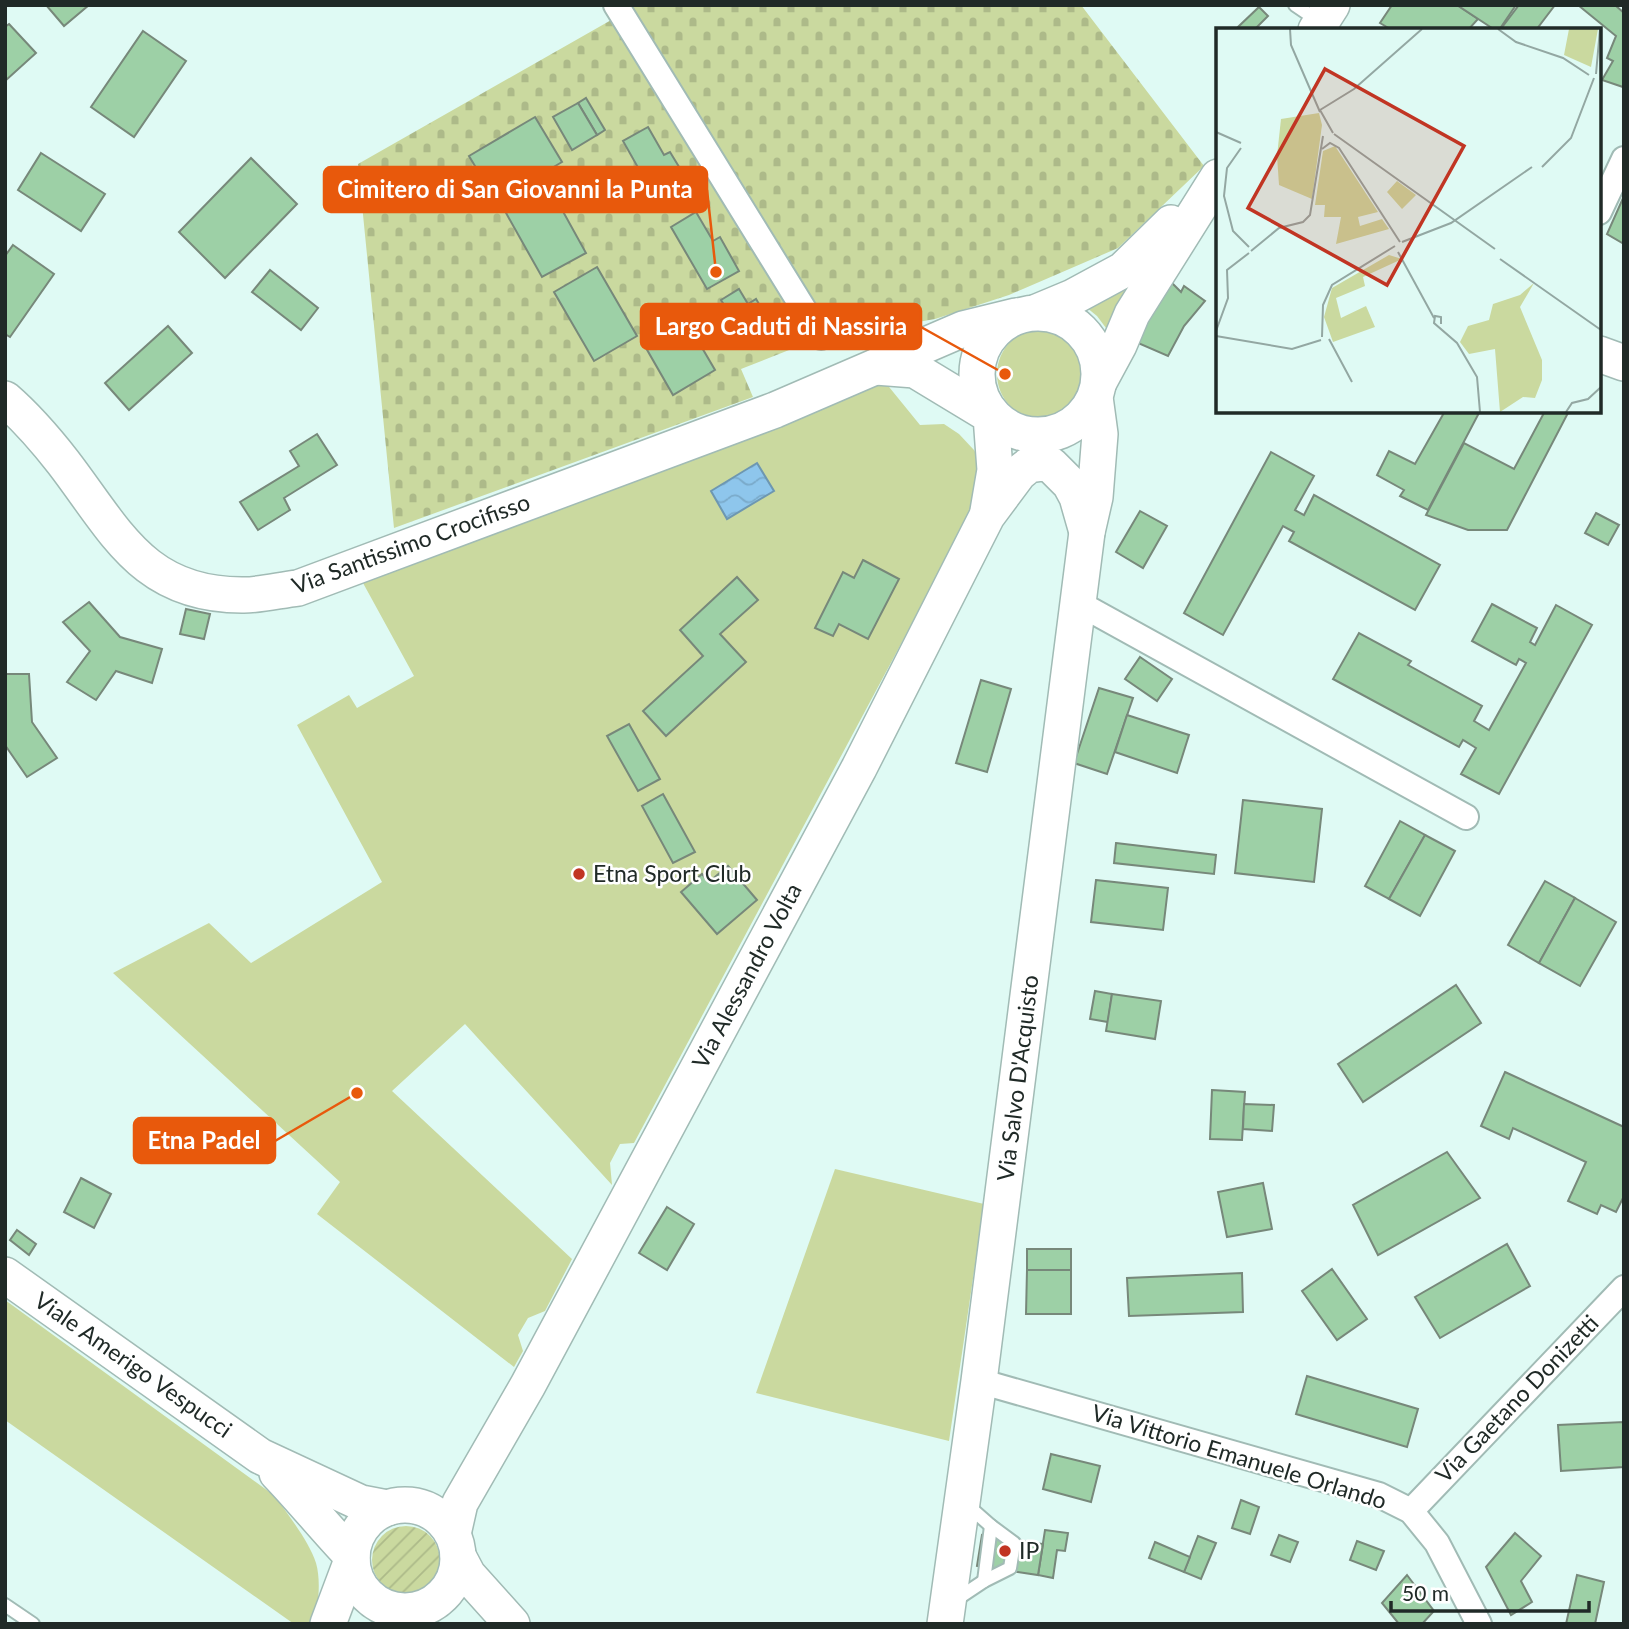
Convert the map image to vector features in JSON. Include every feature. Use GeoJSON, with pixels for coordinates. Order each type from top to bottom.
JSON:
{"type":"FeatureCollection","features":[{"type":"Feature","properties":{"kind":"street"},"geometry":{"type":"LineString","coordinates":[[616,5],[821,337]]}},
{"type":"Feature","properties":{"kind":"street"},"geometry":{"type":"LineString","coordinates":[[1601,208],[1624,159]]}},
{"type":"Feature","properties":{"kind":"street"},"geometry":{"type":"LineString","coordinates":[[987,516],[995,470],[992,416],[980,395],[976,376],[979,357],[987,339],[1000,325],[1073,297],[1123,270],[1156,240],[1216,173]]}},
{"type":"Feature","properties":{"kind":"street"},"geometry":{"type":"LineString","coordinates":[[987,516],[1019,473],[1080,418],[1119,345],[1132,314],[1216,180]]}},
{"type":"Feature","properties":{"kind":"street"},"geometry":{"type":"LineString","coordinates":[[1027,314],[1058,315],[1076,325],[1090,341],[1098,361],[1100,434],[1095,497],[1087,532]]}},
{"type":"Feature","properties":{"kind":"street","name":"Via Santissimo Crocifisso"},"geometry":{"type":"LineString","coordinates":[[5,399],[29,420],[64,463],[113,532],[145,565],[171,580],[203,591],[245,595],[298,588],[775,410],[963,329],[1027,314]]}},
{"type":"Feature","properties":{"kind":"street"},"geometry":{"type":"LineString","coordinates":[[1601,355],[1624,363]]}},
{"type":"Feature","properties":{"kind":"street"},"geometry":{"type":"LineString","coordinates":[[876,367],[915,370],[1046,450],[1077,497],[1087,532]]}},
{"type":"Feature","properties":{"kind":"street","name":"Via Alessandro Volta"},"geometry":{"type":"LineString","coordinates":[[499,1432],[528,1385],[852,780],[987,516]]}},
{"type":"Feature","properties":{"kind":"street","name":"Via Salvo D'Acquisto"},"geometry":{"type":"LineString","coordinates":[[946,1614],[979,1381],[1080,604],[1087,532]]}},
{"type":"Feature","properties":{"kind":"street"},"geometry":{"type":"LineString","coordinates":[[1080,604],[1466,817]]}},
{"type":"Feature","properties":{"kind":"street","name":"Viale Amerigo Vespucci"},"geometry":{"type":"LineString","coordinates":[[5,1275],[260,1455]]}},
{"type":"Feature","properties":{"kind":"street","name":"Via Gaetano Donizetti"},"geometry":{"type":"LineString","coordinates":[[1411,1511],[1624,1288]]}},
{"type":"Feature","properties":{"kind":"street","name":"Via Vittorio Emanuele Orlando"},"geometry":{"type":"LineString","coordinates":[[979,1381],[1379,1495],[1411,1511],[1437,1543],[1479,1624]]}},
{"type":"Feature","properties":{"kind":"street"},"geometry":{"type":"LineString","coordinates":[[328,1624],[358,1534],[365,1523],[375,1514],[447,1488],[499,1432]]}},
{"type":"Feature","properties":{"kind":"street"},"geometry":{"type":"LineString","coordinates":[[397,1615],[428,1606],[444,1594],[455,1576],[460,1503],[499,1432]]}},
{"type":"Feature","properties":{"kind":"street"},"geometry":{"type":"LineString","coordinates":[[260,1455],[361,1503],[399,1506],[436,1514],[456,1545],[468,1575],[512,1624]]}},
{"type":"Feature","properties":{"kind":"street"},"geometry":{"type":"LineString","coordinates":[[260,1455],[306,1503],[352,1558],[355,1574],[370,1597],[397,1615],[446,1624]]}},
{"type":"Feature","properties":{"kind":"lane"},"geometry":{"type":"LineString","coordinates":[[946,1614],[984,1581],[1010,1568],[1014,1543],[962,1500]]}},
{"type":"Feature","properties":{"kind":"lane"},"geometry":{"type":"LineString","coordinates":[[984,1581],[991,1526]]}},
{"type":"Feature","properties":{"kind":"lane"},"geometry":{"type":"LineString","coordinates":[[5,1605],[33,1624]]}},
{"type":"Feature","properties":{"kind":"green space"},"geometry":{"type":"Polygon","coordinates":[[[616,5],[1081,5],[1204,166],[1118,248],[1009,295],[935,319],[867,331],[847,327],[741,369],[753,397],[394,528],[358,164],[620,15],[616,5]]]}},
{"type":"Feature","properties":{"kind":"green space"},"geometry":{"type":"Polygon","coordinates":[[[1137,279],[1109,332],[1097,316],[1081,303],[1137,279]]]}},
{"type":"Feature","properties":{"kind":"green space"},"geometry":{"type":"Polygon","coordinates":[[[1034,328],[1052,328],[1069,335],[1082,348],[1089,365],[1089,383],[1082,400],[1069,413],[1052,420],[1034,420],[1017,413],[1004,400],[997,383],[997,365],[1004,348],[1017,335],[1034,328]]]}},
{"type":"Feature","properties":{"kind":"green space","name":"Etna Sport Club"},"geometry":{"type":"Polygon","coordinates":[[[885,382],[920,425],[944,424],[959,434],[974,450],[984,468],[978,500],[634,1143],[620,1144],[610,1163],[612,1185],[465,1024],[392,1091],[572,1259],[545,1311],[528,1318],[518,1335],[523,1351],[514,1367],[317,1214],[340,1182],[113,973],[209,923],[251,963],[382,882],[297,725],[349,695],[357,708],[414,676],[363,583],[885,382]]]}},
{"type":"Feature","properties":{"kind":"green space"},"geometry":{"type":"Polygon","coordinates":[[[835,1169],[984,1204],[949,1441],[756,1393],[835,1169]]]}},
{"type":"Feature","properties":{"kind":"green space"},"geometry":{"type":"Polygon","coordinates":[[[5,1300],[275,1496],[303,1537],[316,1563],[318,1594],[312,1624],[294,1624],[5,1420],[5,1300]]]}},
{"type":"Feature","properties":{"kind":"green space"},"geometry":{"type":"Polygon","coordinates":[[[399,1526],[413,1526],[425,1531],[435,1541],[440,1560],[435,1579],[425,1589],[413,1594],[399,1594],[387,1589],[377,1579],[372,1567],[372,1553],[377,1541],[387,1531],[399,1526]]]}},
{"type":"Feature","properties":{"kind":"water"},"geometry":{"type":"Polygon","coordinates":[[[757,463],[774,491],[727,519],[711,491],[757,463]]]}},
{"type":"Feature","properties":{"kind":"building"},"geometry":{"type":"Polygon","coordinates":[[[46,5],[89,5],[64,26],[46,5]]]}},
{"type":"Feature","properties":{"kind":"building"},"geometry":{"type":"Polygon","coordinates":[[[1392,5],[1457,5],[1478,19],[1470,28],[1389,28],[1380,23],[1392,5]]]}},
{"type":"Feature","properties":{"kind":"building"},"geometry":{"type":"Polygon","coordinates":[[[1457,5],[1516,5],[1500,28],[1492,28],[1457,5]]]}},
{"type":"Feature","properties":{"kind":"building"},"geometry":{"type":"Polygon","coordinates":[[[1519,5],[1555,5],[1538,28],[1502,28],[1519,5]]]}},
{"type":"Feature","properties":{"kind":"building"},"geometry":{"type":"Polygon","coordinates":[[[1578,5],[1615,5],[1624,13],[1623,87],[1602,80],[1613,61],[1607,58],[1616,36],[1578,5]]]}},
{"type":"Feature","properties":{"kind":"building"},"geometry":{"type":"Polygon","coordinates":[[[1259,7],[1268,16],[1256,28],[1238,27],[1259,7]]]}},
{"type":"Feature","properties":{"kind":"building"},"geometry":{"type":"Polygon","coordinates":[[[9,24],[36,53],[5,81],[5,27],[9,24]]]}},
{"type":"Feature","properties":{"kind":"building"},"geometry":{"type":"Polygon","coordinates":[[[143,31],[186,61],[134,137],[91,107],[143,31]]]}},
{"type":"Feature","properties":{"kind":"building"},"geometry":{"type":"Polygon","coordinates":[[[586,98],[605,130],[597,135],[578,103],[586,98]]]}},
{"type":"Feature","properties":{"kind":"building"},"geometry":{"type":"Polygon","coordinates":[[[578,103],[597,135],[572,150],[553,117],[578,103]]]}},
{"type":"Feature","properties":{"kind":"building"},"geometry":{"type":"Polygon","coordinates":[[[535,117],[562,162],[496,201],[469,156],[535,117]]]}},
{"type":"Feature","properties":{"kind":"building"},"geometry":{"type":"Polygon","coordinates":[[[648,127],[664,155],[670,152],[690,185],[658,203],[623,141],[648,127]]]}},
{"type":"Feature","properties":{"kind":"building"},"geometry":{"type":"Polygon","coordinates":[[[41,153],[105,194],[81,231],[18,190],[41,153]]]}},
{"type":"Feature","properties":{"kind":"building"},"geometry":{"type":"Polygon","coordinates":[[[251,158],[297,204],[225,278],[179,232],[251,158]]]}},
{"type":"Feature","properties":{"kind":"building"},"geometry":{"type":"Polygon","coordinates":[[[550,188],[586,253],[542,277],[506,213],[550,188]]]}},
{"type":"Feature","properties":{"kind":"building"},"geometry":{"type":"Polygon","coordinates":[[[1624,196],[1624,244],[1607,234],[1624,196]]]}},
{"type":"Feature","properties":{"kind":"building"},"geometry":{"type":"Polygon","coordinates":[[[696,212],[713,241],[720,237],[739,271],[707,289],[671,227],[696,212]]]}},
{"type":"Feature","properties":{"kind":"building"},"geometry":{"type":"Polygon","coordinates":[[[13,245],[54,274],[10,337],[5,334],[5,256],[13,245]]]}},
{"type":"Feature","properties":{"kind":"building"},"geometry":{"type":"Polygon","coordinates":[[[597,267],[637,336],[594,361],[554,292],[597,267]]]}},
{"type":"Feature","properties":{"kind":"building"},"geometry":{"type":"Polygon","coordinates":[[[270,270],[318,308],[301,330],[252,292],[270,270]]]}},
{"type":"Feature","properties":{"kind":"building"},"geometry":{"type":"Polygon","coordinates":[[[1171,282],[1181,292],[1184,286],[1205,301],[1184,326],[1168,356],[1138,343],[1152,306],[1171,282]]]}},
{"type":"Feature","properties":{"kind":"building"},"geometry":{"type":"Polygon","coordinates":[[[739,289],[748,304],[756,299],[777,334],[752,349],[721,300],[739,289]]]}},
{"type":"Feature","properties":{"kind":"building"},"geometry":{"type":"Polygon","coordinates":[[[684,317],[715,370],[673,395],[642,341],[684,317]]]}},
{"type":"Feature","properties":{"kind":"building"},"geometry":{"type":"Polygon","coordinates":[[[168,326],[192,353],[129,410],[105,383],[168,326]]]}},
{"type":"Feature","properties":{"kind":"building"},"geometry":{"type":"Polygon","coordinates":[[[1444,413],[1479,413],[1428,510],[1400,496],[1404,490],[1377,475],[1389,451],[1415,464],[1444,413]]]}},
{"type":"Feature","properties":{"kind":"building"},"geometry":{"type":"Polygon","coordinates":[[[1544,413],[1568,413],[1507,530],[1468,530],[1426,515],[1464,443],[1514,469],[1544,413]]]}},
{"type":"Feature","properties":{"kind":"building"},"geometry":{"type":"Polygon","coordinates":[[[317,434],[337,465],[284,498],[290,510],[258,530],[240,502],[299,466],[290,451],[317,434]]]}},
{"type":"Feature","properties":{"kind":"building"},"geometry":{"type":"Polygon","coordinates":[[[1271,452],[1314,476],[1295,510],[1304,515],[1314,495],[1440,565],[1415,610],[1289,541],[1294,532],[1283,526],[1223,635],[1184,613],[1271,452]]]}},
{"type":"Feature","properties":{"kind":"building"},"geometry":{"type":"Polygon","coordinates":[[[1140,511],[1167,526],[1143,568],[1116,552],[1140,511]]]}},
{"type":"Feature","properties":{"kind":"building"},"geometry":{"type":"Polygon","coordinates":[[[1596,513],[1619,525],[1608,545],[1585,533],[1596,513]]]}},
{"type":"Feature","properties":{"kind":"building"},"geometry":{"type":"Polygon","coordinates":[[[863,560],[899,579],[868,639],[839,624],[833,636],[815,628],[843,572],[854,578],[863,560]]]}},
{"type":"Feature","properties":{"kind":"building"},"geometry":{"type":"Polygon","coordinates":[[[737,577],[758,600],[720,634],[746,662],[666,736],[643,711],[703,656],[680,630],[737,577]]]}},
{"type":"Feature","properties":{"kind":"building"},"geometry":{"type":"Polygon","coordinates":[[[89,602],[120,637],[162,649],[152,683],[116,671],[96,700],[67,682],[90,651],[63,622],[89,602]]]}},
{"type":"Feature","properties":{"kind":"building"},"geometry":{"type":"Polygon","coordinates":[[[1492,604],[1537,628],[1530,642],[1535,645],[1556,605],[1592,625],[1499,794],[1461,774],[1476,748],[1463,740],[1459,747],[1333,679],[1359,633],[1411,661],[1408,665],[1482,706],[1474,721],[1489,730],[1526,663],[1519,659],[1516,665],[1472,641],[1492,604]]]}},
{"type":"Feature","properties":{"kind":"building"},"geometry":{"type":"Polygon","coordinates":[[[186,609],[210,614],[204,639],[180,634],[186,609]]]}},
{"type":"Feature","properties":{"kind":"building"},"geometry":{"type":"Polygon","coordinates":[[[1140,657],[1172,679],[1157,701],[1125,679],[1140,657]]]}},
{"type":"Feature","properties":{"kind":"building"},"geometry":{"type":"Polygon","coordinates":[[[5,674],[29,674],[32,722],[57,758],[27,777],[5,745],[5,674]]]}},
{"type":"Feature","properties":{"kind":"building"},"geometry":{"type":"Polygon","coordinates":[[[981,680],[1011,689],[987,772],[956,763],[981,680]]]}},
{"type":"Feature","properties":{"kind":"building"},"geometry":{"type":"Polygon","coordinates":[[[1099,688],[1133,698],[1107,774],[1074,763],[1099,688]]]}},
{"type":"Feature","properties":{"kind":"building"},"geometry":{"type":"Polygon","coordinates":[[[1127,715],[1189,735],[1177,773],[1115,752],[1127,715]]]}},
{"type":"Feature","properties":{"kind":"building"},"geometry":{"type":"Polygon","coordinates":[[[629,724],[660,779],[638,791],[607,736],[629,724]]]}},
{"type":"Feature","properties":{"kind":"building"},"geometry":{"type":"Polygon","coordinates":[[[663,794],[695,852],[673,863],[642,806],[663,794]]]}},
{"type":"Feature","properties":{"kind":"building"},"geometry":{"type":"Polygon","coordinates":[[[1243,800],[1322,809],[1314,882],[1235,873],[1243,800]]]}},
{"type":"Feature","properties":{"kind":"building"},"geometry":{"type":"Polygon","coordinates":[[[1400,821],[1425,835],[1389,899],[1365,886],[1400,821]]]}},
{"type":"Feature","properties":{"kind":"building"},"geometry":{"type":"Polygon","coordinates":[[[1425,835],[1455,851],[1420,916],[1389,899],[1425,835]]]}},
{"type":"Feature","properties":{"kind":"building"},"geometry":{"type":"Polygon","coordinates":[[[1116,843],[1216,855],[1214,874],[1114,863],[1116,843]]]}},
{"type":"Feature","properties":{"kind":"building"},"geometry":{"type":"Polygon","coordinates":[[[728,866],[757,900],[717,934],[681,892],[702,874],[709,882],[728,866]]]}},
{"type":"Feature","properties":{"kind":"building"},"geometry":{"type":"Polygon","coordinates":[[[1096,880],[1168,888],[1163,930],[1091,922],[1096,880]]]}},
{"type":"Feature","properties":{"kind":"building"},"geometry":{"type":"Polygon","coordinates":[[[1545,881],[1575,898],[1539,963],[1508,945],[1545,881]]]}},
{"type":"Feature","properties":{"kind":"building"},"geometry":{"type":"Polygon","coordinates":[[[1575,898],[1616,922],[1580,986],[1539,963],[1575,898]]]}},
{"type":"Feature","properties":{"kind":"building"},"geometry":{"type":"Polygon","coordinates":[[[1456,985],[1481,1023],[1363,1102],[1338,1064],[1456,985]]]}},
{"type":"Feature","properties":{"kind":"building"},"geometry":{"type":"Polygon","coordinates":[[[1095,991],[1112,994],[1108,1022],[1090,1019],[1095,991]]]}},
{"type":"Feature","properties":{"kind":"building"},"geometry":{"type":"Polygon","coordinates":[[[1112,994],[1161,1001],[1155,1039],[1106,1031],[1112,994]]]}},
{"type":"Feature","properties":{"kind":"building"},"geometry":{"type":"Polygon","coordinates":[[[1505,1072],[1624,1127],[1624,1196],[1616,1212],[1601,1205],[1597,1214],[1568,1201],[1586,1162],[1513,1128],[1509,1139],[1481,1126],[1505,1072]]]}},
{"type":"Feature","properties":{"kind":"building"},"geometry":{"type":"Polygon","coordinates":[[[1212,1090],[1245,1092],[1242,1140],[1210,1139],[1212,1090]]]}},
{"type":"Feature","properties":{"kind":"building"},"geometry":{"type":"Polygon","coordinates":[[[1244,1104],[1274,1105],[1272,1131],[1243,1129],[1244,1104]]]}},
{"type":"Feature","properties":{"kind":"building"},"geometry":{"type":"Polygon","coordinates":[[[1447,1152],[1480,1198],[1378,1255],[1353,1205],[1447,1152]]]}},
{"type":"Feature","properties":{"kind":"building"},"geometry":{"type":"Polygon","coordinates":[[[81,1178],[111,1194],[94,1228],[64,1212],[81,1178]]]}},
{"type":"Feature","properties":{"kind":"building"},"geometry":{"type":"Polygon","coordinates":[[[1263,1183],[1272,1229],[1227,1237],[1218,1192],[1263,1183]]]}},
{"type":"Feature","properties":{"kind":"building"},"geometry":{"type":"Polygon","coordinates":[[[667,1207],[694,1224],[667,1270],[639,1253],[667,1207]]]}},
{"type":"Feature","properties":{"kind":"building"},"geometry":{"type":"Polygon","coordinates":[[[17,1230],[36,1244],[29,1255],[10,1240],[17,1230]]]}},
{"type":"Feature","properties":{"kind":"building"},"geometry":{"type":"Polygon","coordinates":[[[1507,1244],[1530,1286],[1440,1338],[1415,1297],[1507,1244]]]}},
{"type":"Feature","properties":{"kind":"building"},"geometry":{"type":"Polygon","coordinates":[[[1027,1249],[1071,1249],[1071,1270],[1027,1270],[1027,1249]]]}},
{"type":"Feature","properties":{"kind":"building"},"geometry":{"type":"Polygon","coordinates":[[[1332,1269],[1367,1319],[1337,1340],[1302,1291],[1332,1269]]]}},
{"type":"Feature","properties":{"kind":"building"},"geometry":{"type":"Polygon","coordinates":[[[1027,1270],[1071,1270],[1071,1314],[1026,1314],[1027,1270]]]}},
{"type":"Feature","properties":{"kind":"building"},"geometry":{"type":"Polygon","coordinates":[[[1242,1273],[1243,1312],[1129,1316],[1127,1278],[1242,1273]]]}},
{"type":"Feature","properties":{"kind":"building"},"geometry":{"type":"Polygon","coordinates":[[[1307,1376],[1418,1409],[1407,1447],[1296,1414],[1307,1376]]]}},
{"type":"Feature","properties":{"kind":"building"},"geometry":{"type":"Polygon","coordinates":[[[1624,1422],[1624,1467],[1561,1471],[1558,1425],[1624,1422]]]}},
{"type":"Feature","properties":{"kind":"building"},"geometry":{"type":"Polygon","coordinates":[[[1051,1454],[1100,1466],[1091,1502],[1043,1489],[1051,1454]]]}},
{"type":"Feature","properties":{"kind":"building"},"geometry":{"type":"Polygon","coordinates":[[[1241,1500],[1259,1507],[1250,1534],[1232,1528],[1241,1500]]]}},
{"type":"Feature","properties":{"kind":"building"},"geometry":{"type":"Polygon","coordinates":[[[1045,1530],[1068,1533],[1065,1551],[1057,1550],[1053,1578],[1038,1575],[1045,1530]]]}},
{"type":"Feature","properties":{"kind":"building"},"geometry":{"type":"Polygon","coordinates":[[[1515,1533],[1541,1556],[1521,1581],[1532,1602],[1511,1615],[1486,1567],[1515,1533]]]}},
{"type":"Feature","properties":{"kind":"building"},"geometry":{"type":"Polygon","coordinates":[[[982,1535],[1043,1544],[1038,1575],[977,1566],[982,1535]]]}},
{"type":"Feature","properties":{"kind":"building"},"geometry":{"type":"Polygon","coordinates":[[[1279,1535],[1298,1542],[1290,1562],[1271,1555],[1279,1535]]]}},
{"type":"Feature","properties":{"kind":"building"},"geometry":{"type":"Polygon","coordinates":[[[1198,1536],[1216,1543],[1201,1579],[1184,1572],[1198,1536]]]}},
{"type":"Feature","properties":{"kind":"building"},"geometry":{"type":"Polygon","coordinates":[[[1357,1541],[1384,1551],[1376,1570],[1350,1560],[1357,1541]]]}},
{"type":"Feature","properties":{"kind":"building"},"geometry":{"type":"Polygon","coordinates":[[[1155,1542],[1190,1557],[1184,1572],[1149,1558],[1155,1542]]]}},
{"type":"Feature","properties":{"kind":"building"},"geometry":{"type":"Polygon","coordinates":[[[1407,1575],[1434,1611],[1422,1624],[1399,1624],[1382,1603],[1407,1575]]]}},
{"type":"Feature","properties":{"kind":"building"},"geometry":{"type":"Polygon","coordinates":[[[1577,1575],[1604,1582],[1595,1624],[1566,1624],[1577,1575]]]}},
{"type":"Feature","properties":{"kind":"place","name":"Cimitero di San Giovanni la Punta"},"geometry":{"type":"Point","coordinates":[716,272]}},
{"type":"Feature","properties":{"kind":"place","name":"Largo Caduti di Nassiria"},"geometry":{"type":"Point","coordinates":[1005,374]}},
{"type":"Feature","properties":{"kind":"place","name":"Etna Sport Club"},"geometry":{"type":"Point","coordinates":[579,874]}},
{"type":"Feature","properties":{"kind":"place","name":"Etna Padel"},"geometry":{"type":"Point","coordinates":[357,1093]}},
{"type":"Feature","properties":{"kind":"place","name":"IP"},"geometry":{"type":"Point","coordinates":[1005,1551]}}]}
